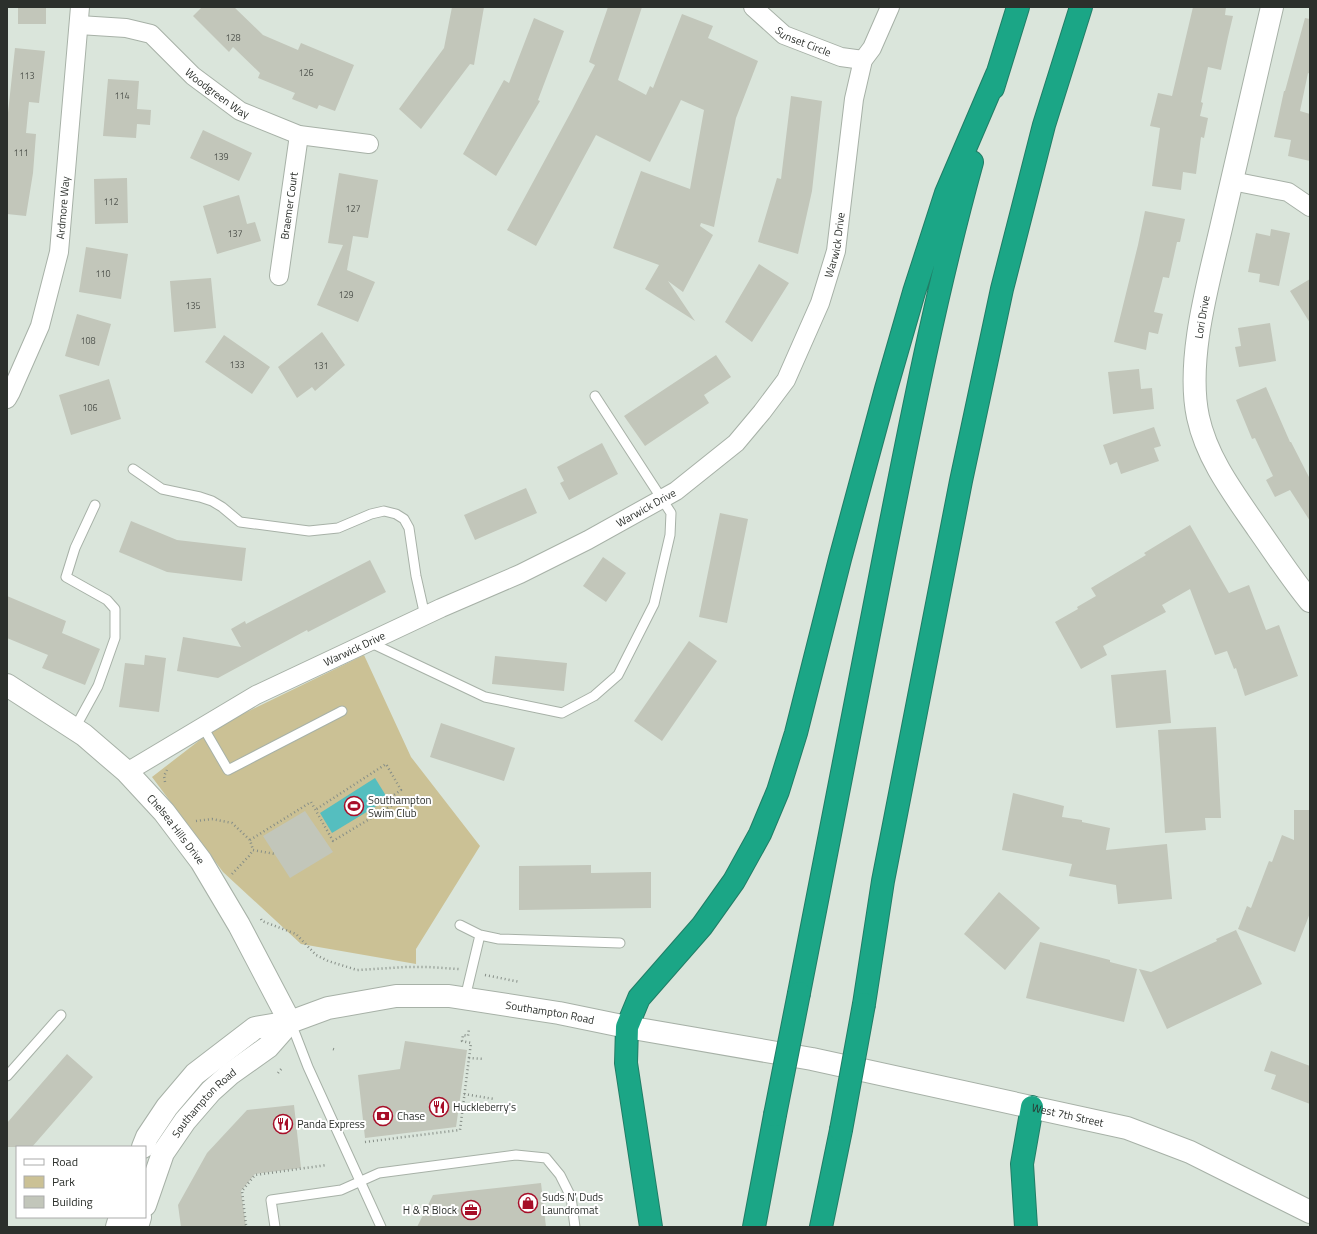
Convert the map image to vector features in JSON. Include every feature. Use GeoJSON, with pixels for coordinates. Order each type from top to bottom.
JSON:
{"type":"FeatureCollection","features":[{"type":"Feature","properties":{"kind":"highway"},"geometry":{"type":"LineString","coordinates":[[754,1227],[899,481],[931,326],[963,196],[997,74],[1018,7]]}},
{"type":"Feature","properties":{"kind":"highway"},"geometry":{"type":"LineString","coordinates":[[821,1227],[841,1130],[864,1004],[886,866],[961,481],[1002,289],[1044,125],[1081,7]]}},
{"type":"Feature","properties":{"kind":"highway"},"geometry":{"type":"LineString","coordinates":[[651,1227],[626,1063],[627,1027],[638,998],[702,926],[734,881],[760,834],[778,791],[796,733],[840,559],[914,292],[946,193],[997,74]]}},
{"type":"Feature","properties":{"kind":"highway"},"geometry":{"type":"LineString","coordinates":[[1026,1227],[1022,1164],[1032,1106]]}},
{"type":"Feature","properties":{"kind":"street","name":"Ardmore Way"},"geometry":{"type":"LineString","coordinates":[[7,399],[40,326],[59,252],[80,7]]}},
{"type":"Feature","properties":{"kind":"street","name":"Sunset Circle"},"geometry":{"type":"LineString","coordinates":[[753,7],[784,35],[840,57],[862,60]]}},
{"type":"Feature","properties":{"kind":"street","name":"Warwick Drive"},"geometry":{"type":"LineString","coordinates":[[127,772],[256,696],[425,616],[520,574],[588,540],[676,491],[736,443],[786,380],[820,303],[836,251],[854,99],[862,60],[872,48],[890,7]]}},
{"type":"Feature","properties":{"kind":"street","name":"Lori Drive"},"geometry":{"type":"LineString","coordinates":[[1272,7],[1206,297],[1197,347],[1194,387],[1198,417],[1208,449],[1226,482],[1296,584],[1310,601]]}},
{"type":"Feature","properties":{"kind":"street","name":"Woodgreen Way"},"geometry":{"type":"LineString","coordinates":[[78,25],[126,28],[151,34],[193,76],[240,111],[299,135],[369,144]]}},
{"type":"Feature","properties":{"kind":"street","name":"Braemer Court"},"geometry":{"type":"LineString","coordinates":[[279,276],[299,135]]}},
{"type":"Feature","properties":{"kind":"street"},"geometry":{"type":"LineString","coordinates":[[1232,181],[1288,192],[1310,207]]}},
{"type":"Feature","properties":{"kind":"street","name":"Chelsea Hills Drive"},"geometry":{"type":"LineString","coordinates":[[7,685],[84,735],[127,772],[164,812],[201,861],[239,925],[290,1022]]}},
{"type":"Feature","properties":{"kind":"street","name":"Southampton Road"},"geometry":{"type":"LineString","coordinates":[[143,1146],[147,1137],[166,1107],[195,1074],[255,1028],[290,1022],[328,1008],[396,996],[449,996],[465,998],[559,1013],[627,1027],[812,1059]]}},
{"type":"Feature","properties":{"kind":"street","name":"Southampton Road"},"geometry":{"type":"LineString","coordinates":[[146,1202],[163,1153],[185,1121],[211,1091],[230,1074],[268,1047],[290,1022]]}},
{"type":"Feature","properties":{"kind":"street","name":"West 7th Street"},"geometry":{"type":"LineString","coordinates":[[812,1059],[1032,1106],[1126,1128],[1190,1152],[1310,1212]]}},
{"type":"Feature","properties":{"kind":"lane"},"geometry":{"type":"LineString","coordinates":[[369,642],[484,697],[562,713],[594,696],[618,676],[654,604],[670,535],[671,513],[594,396]]}},
{"type":"Feature","properties":{"kind":"lane"},"geometry":{"type":"LineString","coordinates":[[133,469],[162,489],[212,501],[240,522],[309,531],[338,528],[371,514],[384,511],[404,518],[409,528],[416,576],[425,616]]}},
{"type":"Feature","properties":{"kind":"lane"},"geometry":{"type":"LineString","coordinates":[[75,728],[98,686],[115,638],[115,609],[107,600],[66,577],[75,548],[95,505]]}},
{"type":"Feature","properties":{"kind":"lane"},"geometry":{"type":"LineString","coordinates":[[203,727],[228,770],[342,711]]}},
{"type":"Feature","properties":{"kind":"lane"},"geometry":{"type":"LineString","coordinates":[[460,925],[480,935],[499,939],[620,943]]}},
{"type":"Feature","properties":{"kind":"lane"},"geometry":{"type":"LineString","coordinates":[[465,998],[480,935]]}},
{"type":"Feature","properties":{"kind":"lane"},"geometry":{"type":"LineString","coordinates":[[7,1076],[61,1015]]}},
{"type":"Feature","properties":{"kind":"lane"},"geometry":{"type":"LineString","coordinates":[[290,1022],[308,1067],[381,1227]]}},
{"type":"Feature","properties":{"kind":"lane"},"geometry":{"type":"LineString","coordinates":[[275,1227],[272,1200],[341,1190],[380,1173],[510,1155],[546,1158],[560,1175],[571,1197],[575,1227]]}},
{"type":"Feature","properties":{"kind":"path"},"geometry":{"type":"LineString","coordinates":[[250,840],[311,802],[315,810],[333,840],[392,806],[394,795],[401,790],[386,764],[315,810]]}},
{"type":"Feature","properties":{"kind":"path"},"geometry":{"type":"LineString","coordinates":[[168,787],[165,783],[164,776],[166,771],[170,768]]}},
{"type":"Feature","properties":{"kind":"path"},"geometry":{"type":"LineString","coordinates":[[198,827],[194,821],[212,819],[232,823],[250,840],[253,850]]}},
{"type":"Feature","properties":{"kind":"path"},"geometry":{"type":"LineString","coordinates":[[253,850],[275,854]]}},
{"type":"Feature","properties":{"kind":"path"},"geometry":{"type":"LineString","coordinates":[[232,874],[253,850]]}},
{"type":"Feature","properties":{"kind":"path"},"geometry":{"type":"LineString","coordinates":[[229,869],[236,881]]}},
{"type":"Feature","properties":{"kind":"path"},"geometry":{"type":"LineString","coordinates":[[258,914],[262,921],[296,934],[316,955],[357,970],[428,967],[462,970],[520,982]]}},
{"type":"Feature","properties":{"kind":"path"},"geometry":{"type":"LineString","coordinates":[[365,1142],[460,1130],[471,1043],[462,1041],[463,1035],[468,1036],[469,1029]]}},
{"type":"Feature","properties":{"kind":"path"},"geometry":{"type":"LineString","coordinates":[[469,1058],[484,1059]]}},
{"type":"Feature","properties":{"kind":"path"},"geometry":{"type":"LineString","coordinates":[[278,1073],[282,1068]]}},
{"type":"Feature","properties":{"kind":"path"},"geometry":{"type":"LineString","coordinates":[[464,1094],[494,1099]]}},
{"type":"Feature","properties":{"kind":"path"},"geometry":{"type":"LineString","coordinates":[[246,1225],[242,1192],[255,1175],[327,1164]]}},
{"type":"Feature","properties":{"kind":"green space"},"geometry":{"type":"Polygon","coordinates":[[[364,655],[411,757],[480,846],[416,949],[416,964],[301,944],[223,872],[152,777],[218,726],[364,655]]]}},
{"type":"Feature","properties":{"kind":"water","name":"Southampton Swim Club"},"geometry":{"type":"Polygon","coordinates":[[[375,778],[388,799],[332,833],[320,813],[375,778]]]}},
{"type":"Feature","properties":{"kind":"building"},"geometry":{"type":"Polygon","coordinates":[[[18,7],[46,7],[46,24],[18,24],[18,7]]]}},
{"type":"Feature","properties":{"kind":"building"},"geometry":{"type":"Polygon","coordinates":[[[202,7],[234,7],[263,35],[298,50],[301,43],[354,65],[335,111],[319,105],[317,109],[292,99],[295,93],[258,78],[260,73],[233,47],[229,52],[193,16],[202,7]]]}},
{"type":"Feature","properties":{"kind":"building"},"geometry":{"type":"Polygon","coordinates":[[[452,7],[484,7],[474,65],[470,64],[421,129],[399,109],[444,48],[452,7]]]}},
{"type":"Feature","properties":{"kind":"building"},"geometry":{"type":"Polygon","coordinates":[[[608,7],[642,7],[618,80],[646,95],[650,86],[653,88],[682,14],[713,26],[708,38],[758,61],[736,118],[714,227],[701,223],[700,226],[713,235],[683,292],[668,281],[695,321],[645,289],[659,265],[613,248],[641,171],[690,189],[704,110],[681,100],[650,162],[596,135],[536,246],[507,230],[595,65],[589,62],[608,7]]]}},
{"type":"Feature","properties":{"kind":"building"},"geometry":{"type":"Polygon","coordinates":[[[1193,7],[1226,7],[1225,15],[1233,16],[1221,70],[1208,67],[1201,102],[1203,103],[1200,116],[1208,118],[1204,138],[1201,137],[1196,174],[1183,172],[1181,190],[1152,186],[1160,128],[1150,126],[1158,93],[1172,96],[1193,7]]]}},
{"type":"Feature","properties":{"kind":"building"},"geometry":{"type":"Polygon","coordinates":[[[534,18],[564,31],[538,100],[540,101],[496,176],[463,154],[504,80],[509,83],[534,18]]]}},
{"type":"Feature","properties":{"kind":"building"},"geometry":{"type":"Polygon","coordinates":[[[1305,18],[1310,19],[1310,74],[1308,73],[1300,111],[1310,114],[1310,161],[1288,156],[1291,140],[1274,137],[1284,91],[1305,18]]]}},
{"type":"Feature","properties":{"kind":"building"},"geometry":{"type":"Polygon","coordinates":[[[15,48],[45,51],[39,103],[29,102],[26,133],[36,134],[33,173],[26,216],[7,214],[7,122],[15,48]]]}},
{"type":"Feature","properties":{"kind":"building"},"geometry":{"type":"Polygon","coordinates":[[[108,79],[139,81],[137,109],[151,110],[150,125],[137,124],[136,138],[103,136],[108,79]]]}},
{"type":"Feature","properties":{"kind":"building"},"geometry":{"type":"Polygon","coordinates":[[[791,96],[822,101],[812,191],[798,254],[758,242],[777,178],[781,179],[791,96]]]}},
{"type":"Feature","properties":{"kind":"building"},"geometry":{"type":"Polygon","coordinates":[[[203,130],[252,153],[239,181],[190,158],[203,130]]]}},
{"type":"Feature","properties":{"kind":"building"},"geometry":{"type":"Polygon","coordinates":[[[339,173],[378,180],[368,238],[353,236],[347,270],[375,282],[358,322],[317,305],[343,245],[328,243],[339,173]]]}},
{"type":"Feature","properties":{"kind":"building"},"geometry":{"type":"Polygon","coordinates":[[[127,178],[128,223],[95,224],[94,179],[127,178]]]}},
{"type":"Feature","properties":{"kind":"building"},"geometry":{"type":"Polygon","coordinates":[[[239,195],[247,224],[255,222],[261,241],[217,254],[203,206],[239,195]]]}},
{"type":"Feature","properties":{"kind":"building"},"geometry":{"type":"Polygon","coordinates":[[[1145,211],[1185,219],[1180,242],[1177,242],[1169,278],[1163,277],[1154,312],[1163,314],[1158,334],[1149,332],[1146,350],[1114,342],[1145,211]]]}},
{"type":"Feature","properties":{"kind":"building"},"geometry":{"type":"Polygon","coordinates":[[[1271,229],[1290,233],[1279,286],[1259,282],[1260,274],[1248,272],[1256,233],[1270,236],[1271,229]]]}},
{"type":"Feature","properties":{"kind":"building"},"geometry":{"type":"Polygon","coordinates":[[[86,247],[128,254],[121,299],[79,292],[86,247]]]}},
{"type":"Feature","properties":{"kind":"building"},"geometry":{"type":"Polygon","coordinates":[[[759,264],[789,283],[752,342],[725,322],[759,264]]]}},
{"type":"Feature","properties":{"kind":"building"},"geometry":{"type":"Polygon","coordinates":[[[211,278],[216,328],[174,332],[170,281],[211,278]]]}},
{"type":"Feature","properties":{"kind":"building"},"geometry":{"type":"Polygon","coordinates":[[[1310,279],[1310,323],[1290,291],[1310,279]]]}},
{"type":"Feature","properties":{"kind":"building"},"geometry":{"type":"Polygon","coordinates":[[[77,314],[111,324],[99,366],[65,356],[77,314]]]}},
{"type":"Feature","properties":{"kind":"building"},"geometry":{"type":"Polygon","coordinates":[[[1270,323],[1276,361],[1239,367],[1235,347],[1241,346],[1238,328],[1270,323]]]}},
{"type":"Feature","properties":{"kind":"building"},"geometry":{"type":"Polygon","coordinates":[[[322,332],[345,365],[315,391],[312,387],[297,398],[278,367],[322,332]]]}},
{"type":"Feature","properties":{"kind":"building"},"geometry":{"type":"Polygon","coordinates":[[[224,335],[270,367],[252,394],[205,362],[224,335]]]}},
{"type":"Feature","properties":{"kind":"building"},"geometry":{"type":"Polygon","coordinates":[[[716,355],[731,377],[704,395],[709,403],[645,446],[624,416],[716,355]]]}},
{"type":"Feature","properties":{"kind":"building"},"geometry":{"type":"Polygon","coordinates":[[[1139,369],[1141,389],[1152,388],[1154,409],[1113,414],[1108,372],[1139,369]]]}},
{"type":"Feature","properties":{"kind":"building"},"geometry":{"type":"Polygon","coordinates":[[[109,379],[121,419],[71,435],[59,395],[109,379]]]}},
{"type":"Feature","properties":{"kind":"building"},"geometry":{"type":"Polygon","coordinates":[[[1266,387],[1290,442],[1310,479],[1310,521],[1290,490],[1275,497],[1266,480],[1273,476],[1255,438],[1252,439],[1236,400],[1266,387]]]}},
{"type":"Feature","properties":{"kind":"building"},"geometry":{"type":"Polygon","coordinates":[[[1154,427],[1161,446],[1154,448],[1159,461],[1121,474],[1117,462],[1110,465],[1103,445],[1154,427]]]}},
{"type":"Feature","properties":{"kind":"building"},"geometry":{"type":"Polygon","coordinates":[[[602,443],[618,474],[569,500],[560,483],[564,481],[557,467],[602,443]]]}},
{"type":"Feature","properties":{"kind":"building"},"geometry":{"type":"Polygon","coordinates":[[[526,488],[537,513],[475,540],[464,515],[526,488]]]}},
{"type":"Feature","properties":{"kind":"building"},"geometry":{"type":"Polygon","coordinates":[[[720,513],[748,519],[727,623],[699,617],[720,513]]]}},
{"type":"Feature","properties":{"kind":"building"},"geometry":{"type":"Polygon","coordinates":[[[131,521],[177,540],[246,548],[242,581],[167,572],[119,552],[131,521]]]}},
{"type":"Feature","properties":{"kind":"building"},"geometry":{"type":"Polygon","coordinates":[[[1190,525],[1229,593],[1249,585],[1266,630],[1279,625],[1298,676],[1245,696],[1236,668],[1234,669],[1227,651],[1215,655],[1190,589],[1162,605],[1166,612],[1103,646],[1107,655],[1081,669],[1055,622],[1078,609],[1077,607],[1096,596],[1091,588],[1146,555],[1144,553],[1190,525]]]}},
{"type":"Feature","properties":{"kind":"building"},"geometry":{"type":"Polygon","coordinates":[[[603,557],[626,573],[606,602],[583,586],[603,557]]]}},
{"type":"Feature","properties":{"kind":"building"},"geometry":{"type":"Polygon","coordinates":[[[370,560],[386,592],[308,632],[307,630],[218,678],[177,671],[183,637],[241,647],[231,629],[245,621],[246,624],[370,560]]]}},
{"type":"Feature","properties":{"kind":"building"},"geometry":{"type":"Polygon","coordinates":[[[7,596],[66,621],[62,633],[100,649],[85,685],[42,668],[48,655],[7,638],[7,596]]]}},
{"type":"Feature","properties":{"kind":"building"},"geometry":{"type":"Polygon","coordinates":[[[689,641],[717,661],[662,741],[634,721],[689,641]]]}},
{"type":"Feature","properties":{"kind":"building"},"geometry":{"type":"Polygon","coordinates":[[[145,655],[166,658],[159,712],[119,707],[125,663],[144,665],[145,655]]]}},
{"type":"Feature","properties":{"kind":"building"},"geometry":{"type":"Polygon","coordinates":[[[495,656],[567,663],[564,691],[492,684],[495,656]]]}},
{"type":"Feature","properties":{"kind":"building"},"geometry":{"type":"Polygon","coordinates":[[[1166,670],[1171,723],[1116,728],[1111,675],[1166,670]]]}},
{"type":"Feature","properties":{"kind":"building"},"geometry":{"type":"Polygon","coordinates":[[[441,723],[515,748],[504,781],[430,757],[441,723]]]}},
{"type":"Feature","properties":{"kind":"building"},"geometry":{"type":"Polygon","coordinates":[[[1216,727],[1221,818],[1205,818],[1206,830],[1165,833],[1158,730],[1216,727]]]}},
{"type":"Feature","properties":{"kind":"building"},"geometry":{"type":"Polygon","coordinates":[[[1013,793],[1064,806],[1062,817],[1082,820],[1082,822],[1110,828],[1106,850],[1167,844],[1172,899],[1118,904],[1116,885],[1069,876],[1072,864],[1002,850],[1013,793]]]}},
{"type":"Feature","properties":{"kind":"building"},"geometry":{"type":"Polygon","coordinates":[[[1294,810],[1310,810],[1310,913],[1295,952],[1238,929],[1247,906],[1251,908],[1269,861],[1272,862],[1282,835],[1294,840],[1294,810]]]}},
{"type":"Feature","properties":{"kind":"building"},"geometry":{"type":"Polygon","coordinates":[[[305,811],[333,852],[290,878],[263,836],[305,811]]]}},
{"type":"Feature","properties":{"kind":"building"},"geometry":{"type":"Polygon","coordinates":[[[591,865],[591,873],[651,872],[651,908],[519,910],[519,866],[591,865]]]}},
{"type":"Feature","properties":{"kind":"building"},"geometry":{"type":"Polygon","coordinates":[[[999,892],[1040,928],[1005,970],[964,934],[999,892]]]}},
{"type":"Feature","properties":{"kind":"building"},"geometry":{"type":"Polygon","coordinates":[[[1236,930],[1262,984],[1167,1029],[1139,969],[1151,972],[1217,941],[1216,939],[1236,930]]]}},
{"type":"Feature","properties":{"kind":"building"},"geometry":{"type":"Polygon","coordinates":[[[1040,942],[1110,960],[1110,962],[1137,969],[1124,1022],[1026,998],[1040,942]]]}},
{"type":"Feature","properties":{"kind":"building"},"geometry":{"type":"Polygon","coordinates":[[[405,1041],[467,1050],[456,1127],[365,1138],[358,1075],[400,1069],[405,1041]]]}},
{"type":"Feature","properties":{"kind":"building"},"geometry":{"type":"Polygon","coordinates":[[[1271,1051],[1310,1066],[1310,1104],[1271,1089],[1276,1075],[1264,1071],[1271,1051]]]}},
{"type":"Feature","properties":{"kind":"building"},"geometry":{"type":"Polygon","coordinates":[[[67,1054],[93,1077],[33,1146],[7,1147],[7,1123],[67,1054]]]}},
{"type":"Feature","properties":{"kind":"building"},"geometry":{"type":"Polygon","coordinates":[[[294,1105],[301,1168],[255,1174],[241,1191],[246,1227],[181,1227],[178,1205],[207,1153],[247,1110],[294,1105]]]}},
{"type":"Feature","properties":{"kind":"building"},"geometry":{"type":"Polygon","coordinates":[[[541,1183],[546,1227],[417,1227],[433,1195],[541,1183]]]}},
{"type":"Feature","properties":{"kind":"place","name":"Southampton Swim Club"},"geometry":{"type":"Point","coordinates":[354,806]}},
{"type":"Feature","properties":{"kind":"place","name":"Huckleberry's"},"geometry":{"type":"Point","coordinates":[439,1107]}},
{"type":"Feature","properties":{"kind":"place","name":"Chase"},"geometry":{"type":"Point","coordinates":[383,1116]}},
{"type":"Feature","properties":{"kind":"place","name":"Panda Express"},"geometry":{"type":"Point","coordinates":[283,1124]}},
{"type":"Feature","properties":{"kind":"place","name":"Suds N' Duds Laundromat"},"geometry":{"type":"Point","coordinates":[528,1203]}},
{"type":"Feature","properties":{"kind":"place","name":"H & R Block"},"geometry":{"type":"Point","coordinates":[471,1210]}}]}
